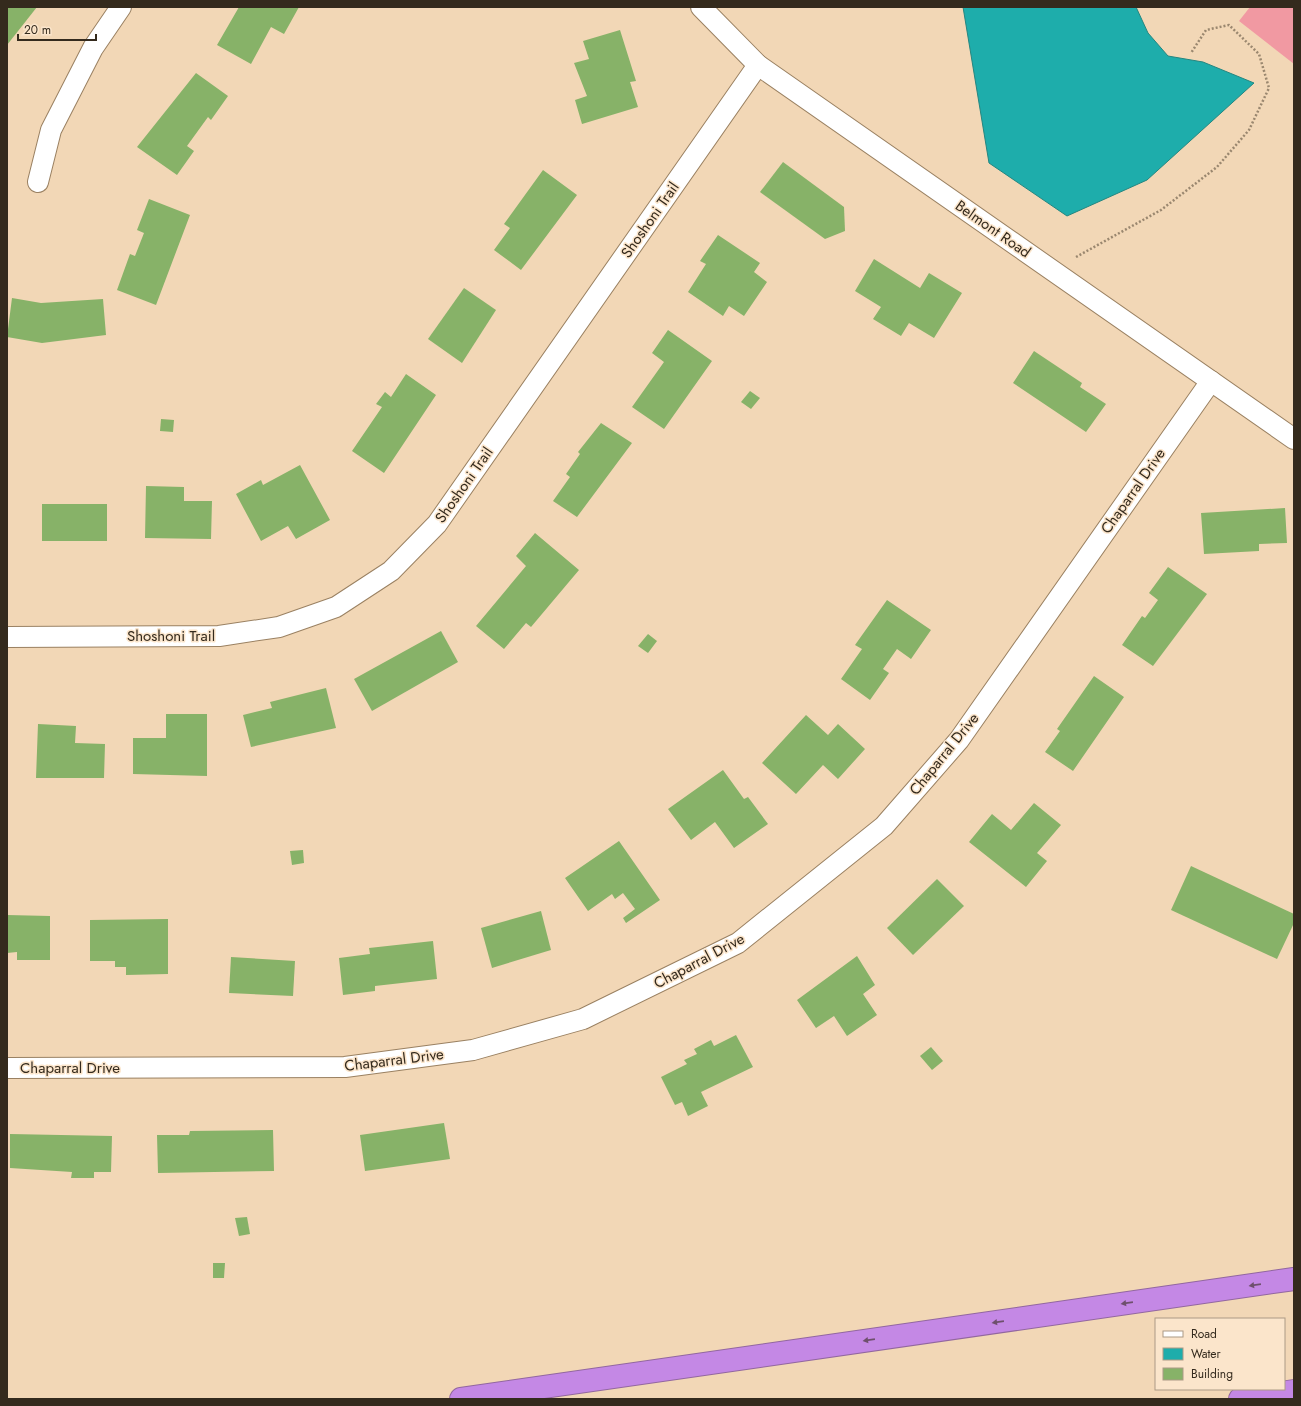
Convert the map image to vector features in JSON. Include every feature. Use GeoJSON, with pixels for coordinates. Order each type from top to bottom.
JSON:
{"type":"FeatureCollection","features":[{"type":"Feature","properties":{"kind":"highway"},"geometry":{"type":"LineString","coordinates":[[461,1399],[1294,1279]]}},
{"type":"Feature","properties":{"kind":"highway"},"geometry":{"type":"LineString","coordinates":[[1240,1399],[1294,1391]]}},
{"type":"Feature","properties":{"kind":"street"},"geometry":{"type":"LineString","coordinates":[[38,182],[51,130],[93,48],[121,7]]}},
{"type":"Feature","properties":{"kind":"street","name":"Belmont Road"},"geometry":{"type":"LineString","coordinates":[[701,7],[758,65],[1294,439]]}},
{"type":"Feature","properties":{"kind":"street","name":"Shoshoni Trail"},"geometry":{"type":"LineString","coordinates":[[7,637],[219,636],[272,628],[336,607],[391,571],[437,524],[758,65]]}},
{"type":"Feature","properties":{"kind":"street","name":"Chaparral Drive"},"geometry":{"type":"LineString","coordinates":[[7,1068],[345,1067],[474,1050],[583,1019],[738,943],[884,826],[959,740],[1211,381]]}},
{"type":"Feature","properties":{"kind":"path"},"geometry":{"type":"LineString","coordinates":[[1076,257],[1161,210],[1217,167],[1249,130],[1269,88],[1259,54],[1229,25],[1206,30],[1191,52]]}},
{"type":"Feature","properties":{"kind":"shaded area"},"geometry":{"type":"Polygon","coordinates":[[[1250,7],[1294,7],[1294,64],[1239,21],[1250,7]]]}},
{"type":"Feature","properties":{"kind":"water"},"geometry":{"type":"Polygon","coordinates":[[[963,7],[1136,7],[1148,33],[1168,56],[1203,62],[1254,83],[1147,180],[1067,216],[989,163],[963,7]]]}},
{"type":"Feature","properties":{"kind":"building"},"geometry":{"type":"Polygon","coordinates":[[[7,7],[37,7],[7,45],[7,7]]]}},
{"type":"Feature","properties":{"kind":"building"},"geometry":{"type":"Polygon","coordinates":[[[239,7],[299,7],[284,34],[271,27],[251,64],[217,45],[239,7]]]}},
{"type":"Feature","properties":{"kind":"building"},"geometry":{"type":"Polygon","coordinates":[[[620,30],[636,81],[630,82],[638,107],[582,124],[575,100],[587,96],[574,63],[589,59],[583,41],[620,30]]]}},
{"type":"Feature","properties":{"kind":"building"},"geometry":{"type":"Polygon","coordinates":[[[196,73],[228,96],[211,120],[208,117],[187,146],[194,151],[177,175],[137,147],[196,73]]]}},
{"type":"Feature","properties":{"kind":"building"},"geometry":{"type":"Polygon","coordinates":[[[783,162],[844,207],[845,231],[825,239],[760,192],[783,162]]]}},
{"type":"Feature","properties":{"kind":"building"},"geometry":{"type":"Polygon","coordinates":[[[543,170],[577,195],[521,270],[494,250],[510,228],[504,224],[543,170]]]}},
{"type":"Feature","properties":{"kind":"building"},"geometry":{"type":"Polygon","coordinates":[[[149,199],[190,215],[156,305],[117,290],[130,254],[135,256],[144,233],[137,230],[149,199]]]}},
{"type":"Feature","properties":{"kind":"building"},"geometry":{"type":"Polygon","coordinates":[[[718,235],[760,263],[754,272],[767,282],[744,316],[729,306],[723,316],[688,292],[706,264],[700,261],[718,235]]]}},
{"type":"Feature","properties":{"kind":"building"},"geometry":{"type":"Polygon","coordinates":[[[874,259],[920,288],[929,273],[962,293],[934,338],[909,323],[901,336],[873,319],[881,307],[855,291],[874,259]]]}},
{"type":"Feature","properties":{"kind":"building"},"geometry":{"type":"Polygon","coordinates":[[[464,288],[496,310],[462,363],[428,339],[464,288]]]}},
{"type":"Feature","properties":{"kind":"building"},"geometry":{"type":"Polygon","coordinates":[[[12,298],[41,303],[103,299],[106,335],[42,343],[7,337],[12,298]]]}},
{"type":"Feature","properties":{"kind":"building"},"geometry":{"type":"Polygon","coordinates":[[[668,330],[712,361],[664,429],[632,407],[664,362],[652,353],[668,330]]]}},
{"type":"Feature","properties":{"kind":"building"},"geometry":{"type":"Polygon","coordinates":[[[1034,351],[1082,383],[1080,387],[1106,404],[1086,432],[1013,383],[1034,351]]]}},
{"type":"Feature","properties":{"kind":"building"},"geometry":{"type":"Polygon","coordinates":[[[406,374],[436,395],[384,473],[352,451],[382,407],[376,404],[385,392],[391,397],[406,374]]]}},
{"type":"Feature","properties":{"kind":"building"},"geometry":{"type":"Polygon","coordinates":[[[750,391],[760,398],[751,409],[741,402],[750,391]]]}},
{"type":"Feature","properties":{"kind":"building"},"geometry":{"type":"Polygon","coordinates":[[[161,419],[174,420],[173,432],[160,431],[161,419]]]}},
{"type":"Feature","properties":{"kind":"building"},"geometry":{"type":"Polygon","coordinates":[[[601,423],[632,443],[577,517],[553,501],[570,477],[566,474],[580,454],[578,452],[601,423]]]}},
{"type":"Feature","properties":{"kind":"building"},"geometry":{"type":"Polygon","coordinates":[[[300,465],[330,520],[296,539],[288,526],[261,541],[236,494],[261,480],[263,485],[300,465]]]}},
{"type":"Feature","properties":{"kind":"building"},"geometry":{"type":"Polygon","coordinates":[[[146,486],[184,487],[184,501],[212,501],[211,539],[145,538],[146,486]]]}},
{"type":"Feature","properties":{"kind":"building"},"geometry":{"type":"Polygon","coordinates":[[[42,504],[107,504],[107,541],[42,541],[42,504]]]}},
{"type":"Feature","properties":{"kind":"building"},"geometry":{"type":"Polygon","coordinates":[[[1285,508],[1287,543],[1259,544],[1259,551],[1204,554],[1201,513],[1285,508]]]}},
{"type":"Feature","properties":{"kind":"building"},"geometry":{"type":"Polygon","coordinates":[[[535,533],[579,570],[531,627],[526,623],[504,649],[476,626],[526,566],[516,556],[535,533]]]}},
{"type":"Feature","properties":{"kind":"building"},"geometry":{"type":"Polygon","coordinates":[[[1168,567],[1207,594],[1153,666],[1122,645],[1142,616],[1145,618],[1158,600],[1149,593],[1168,567]]]}},
{"type":"Feature","properties":{"kind":"building"},"geometry":{"type":"Polygon","coordinates":[[[887,600],[931,630],[911,659],[897,649],[883,669],[889,673],[870,700],[841,679],[862,649],[855,645],[887,600]]]}},
{"type":"Feature","properties":{"kind":"building"},"geometry":{"type":"Polygon","coordinates":[[[441,631],[458,662],[372,711],[354,679],[441,631]]]}},
{"type":"Feature","properties":{"kind":"building"},"geometry":{"type":"Polygon","coordinates":[[[648,634],[657,641],[648,653],[638,646],[648,634]]]}},
{"type":"Feature","properties":{"kind":"building"},"geometry":{"type":"Polygon","coordinates":[[[1094,676],[1124,697],[1073,771],[1045,752],[1060,731],[1057,729],[1094,676]]]}},
{"type":"Feature","properties":{"kind":"building"},"geometry":{"type":"Polygon","coordinates":[[[326,688],[336,728],[251,747],[243,715],[272,708],[270,702],[326,688]]]}},
{"type":"Feature","properties":{"kind":"building"},"geometry":{"type":"Polygon","coordinates":[[[166,714],[207,714],[207,776],[133,774],[133,738],[166,738],[166,714]]]}},
{"type":"Feature","properties":{"kind":"building"},"geometry":{"type":"Polygon","coordinates":[[[806,715],[828,735],[838,724],[865,749],[838,779],[823,765],[796,794],[762,763],[806,715]]]}},
{"type":"Feature","properties":{"kind":"building"},"geometry":{"type":"Polygon","coordinates":[[[38,724],[76,726],[75,743],[105,744],[104,778],[36,778],[38,724]]]}},
{"type":"Feature","properties":{"kind":"building"},"geometry":{"type":"Polygon","coordinates":[[[723,770],[744,799],[748,797],[768,824],[734,848],[715,822],[691,840],[668,809],[723,770]]]}},
{"type":"Feature","properties":{"kind":"building"},"geometry":{"type":"Polygon","coordinates":[[[1034,803],[1061,825],[1037,853],[1047,861],[1026,887],[969,842],[992,814],[1011,830],[1034,803]]]}},
{"type":"Feature","properties":{"kind":"building"},"geometry":{"type":"Polygon","coordinates":[[[619,841],[660,900],[626,923],[623,918],[635,909],[623,893],[615,899],[612,894],[588,911],[565,878],[619,841]]]}},
{"type":"Feature","properties":{"kind":"building"},"geometry":{"type":"Polygon","coordinates":[[[303,850],[304,863],[292,865],[290,851],[303,850]]]}},
{"type":"Feature","properties":{"kind":"building"},"geometry":{"type":"Polygon","coordinates":[[[1191,866],[1294,914],[1294,923],[1277,959],[1171,910],[1191,866]]]}},
{"type":"Feature","properties":{"kind":"building"},"geometry":{"type":"Polygon","coordinates":[[[937,879],[964,906],[913,955],[887,928],[937,879]]]}},
{"type":"Feature","properties":{"kind":"building"},"geometry":{"type":"Polygon","coordinates":[[[541,911],[551,950],[492,968],[481,928],[541,911]]]}},
{"type":"Feature","properties":{"kind":"building"},"geometry":{"type":"Polygon","coordinates":[[[7,915],[50,916],[50,960],[17,960],[17,952],[7,953],[7,915]]]}},
{"type":"Feature","properties":{"kind":"building"},"geometry":{"type":"Polygon","coordinates":[[[168,919],[168,974],[126,975],[126,967],[115,967],[115,961],[90,961],[90,920],[168,919]]]}},
{"type":"Feature","properties":{"kind":"building"},"geometry":{"type":"Polygon","coordinates":[[[433,941],[437,979],[375,986],[375,991],[343,995],[339,958],[370,954],[369,948],[433,941]]]}},
{"type":"Feature","properties":{"kind":"building"},"geometry":{"type":"Polygon","coordinates":[[[857,956],[875,985],[863,994],[877,1015],[847,1036],[834,1016],[816,1028],[797,1000],[857,956]]]}},
{"type":"Feature","properties":{"kind":"building"},"geometry":{"type":"Polygon","coordinates":[[[231,957],[295,961],[293,996],[229,993],[231,957]]]}},
{"type":"Feature","properties":{"kind":"building"},"geometry":{"type":"Polygon","coordinates":[[[736,1035],[753,1067],[701,1092],[708,1106],[688,1116],[682,1102],[675,1105],[661,1077],[687,1064],[684,1060],[697,1054],[694,1049],[711,1040],[714,1046],[736,1035]]]}},
{"type":"Feature","properties":{"kind":"building"},"geometry":{"type":"Polygon","coordinates":[[[931,1047],[943,1061],[932,1070],[920,1056],[931,1047]]]}},
{"type":"Feature","properties":{"kind":"building"},"geometry":{"type":"Polygon","coordinates":[[[444,1123],[450,1159],[365,1171],[360,1135],[444,1123]]]}},
{"type":"Feature","properties":{"kind":"building"},"geometry":{"type":"Polygon","coordinates":[[[273,1130],[274,1171],[158,1173],[157,1135],[189,1135],[190,1131],[273,1130]]]}},
{"type":"Feature","properties":{"kind":"building"},"geometry":{"type":"Polygon","coordinates":[[[10,1134],[112,1136],[111,1172],[94,1172],[94,1178],[71,1178],[72,1172],[10,1168],[10,1134]]]}},
{"type":"Feature","properties":{"kind":"building"},"geometry":{"type":"Polygon","coordinates":[[[247,1217],[250,1234],[239,1236],[235,1218],[247,1217]]]}},
{"type":"Feature","properties":{"kind":"building"},"geometry":{"type":"Polygon","coordinates":[[[213,1263],[225,1263],[224,1278],[213,1278],[213,1263]]]}}]}
